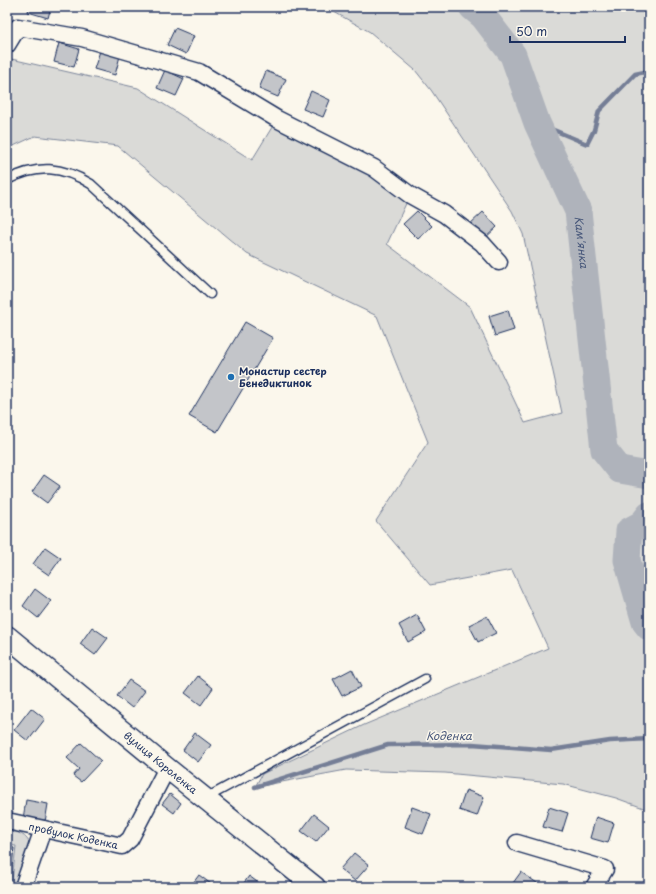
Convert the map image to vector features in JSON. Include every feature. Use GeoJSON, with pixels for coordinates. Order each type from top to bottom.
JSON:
{"type":"FeatureCollection","features":[{"type":"Feature","properties":{"kind":"street"},"geometry":{"type":"LineString","coordinates":[[7,46],[18,27],[82,38],[199,72],[277,119],[374,168],[410,195],[449,218],[482,243],[499,262]]}},
{"type":"Feature","properties":{"kind":"street","name":"вулиця Короленка"},"geometry":{"type":"LineString","coordinates":[[7,636],[167,768],[315,887]]}},
{"type":"Feature","properties":{"kind":"street","name":"провулок Коденка"},"geometry":{"type":"LineString","coordinates":[[7,821],[122,846],[130,839],[167,768]]}},
{"type":"Feature","properties":{"kind":"street"},"geometry":{"type":"LineString","coordinates":[[23,887],[43,829]]}},
{"type":"Feature","properties":{"kind":"street"},"geometry":{"type":"LineString","coordinates":[[517,843],[605,869],[594,887]]}},
{"type":"Feature","properties":{"kind":"lane"},"geometry":{"type":"LineString","coordinates":[[7,180],[21,173],[51,168],[73,173],[91,184],[210,294]]}},
{"type":"Feature","properties":{"kind":"lane"},"geometry":{"type":"LineString","coordinates":[[206,798],[425,680]]}},
{"type":"Feature","properties":{"kind":"shaded area"},"geometry":{"type":"Polygon","coordinates":[[[325,7],[649,7],[649,810],[616,798],[563,784],[445,773],[346,770],[255,787],[262,774],[364,725],[548,648],[512,570],[430,585],[376,521],[428,442],[377,316],[247,254],[118,146],[35,136],[7,149],[7,58],[138,88],[252,160],[277,119],[410,195],[387,244],[470,307],[525,423],[562,413],[523,234],[512,211],[431,90],[415,70],[370,32],[325,7]]]}},
{"type":"Feature","properties":{"kind":"shaded area"},"geometry":{"type":"Polygon","coordinates":[[[7,828],[16,831],[29,842],[29,852],[15,887],[7,887],[7,879],[12,880],[16,846],[7,845],[7,828]]]}},
{"type":"Feature","properties":{"kind":"building"},"geometry":{"type":"Polygon","coordinates":[[[29,7],[51,7],[48,18],[28,12],[29,7]]]}},
{"type":"Feature","properties":{"kind":"building"},"geometry":{"type":"Polygon","coordinates":[[[175,28],[194,36],[186,54],[167,45],[175,28]]]}},
{"type":"Feature","properties":{"kind":"building"},"geometry":{"type":"Polygon","coordinates":[[[59,43],[79,49],[74,67],[54,62],[59,43]]]}},
{"type":"Feature","properties":{"kind":"building"},"geometry":{"type":"Polygon","coordinates":[[[100,51],[120,56],[115,75],[94,69],[100,51]]]}},
{"type":"Feature","properties":{"kind":"building"},"geometry":{"type":"Polygon","coordinates":[[[165,70],[184,79],[176,96],[157,88],[165,70]]]}},
{"type":"Feature","properties":{"kind":"building"},"geometry":{"type":"Polygon","coordinates":[[[266,71],[286,79],[278,97],[259,89],[266,71]]]}},
{"type":"Feature","properties":{"kind":"building"},"geometry":{"type":"Polygon","coordinates":[[[311,91],[330,100],[323,117],[303,109],[311,91]]]}},
{"type":"Feature","properties":{"kind":"building"},"geometry":{"type":"Polygon","coordinates":[[[417,211],[432,226],[418,239],[403,224],[417,211]]]}},
{"type":"Feature","properties":{"kind":"building"},"geometry":{"type":"Polygon","coordinates":[[[483,212],[497,227],[483,240],[469,225],[483,212]]]}},
{"type":"Feature","properties":{"kind":"building"},"geometry":{"type":"Polygon","coordinates":[[[508,310],[514,330],[495,336],[489,316],[508,310]]]}},
{"type":"Feature","properties":{"kind":"building","name":"Монастир сестер Бенедиктинок"},"geometry":{"type":"Polygon","coordinates":[[[245,322],[273,338],[217,432],[189,416],[245,322]]]}},
{"type":"Feature","properties":{"kind":"building"},"geometry":{"type":"Polygon","coordinates":[[[44,475],[60,486],[47,503],[32,492],[44,475]]]}},
{"type":"Feature","properties":{"kind":"building"},"geometry":{"type":"Polygon","coordinates":[[[45,547],[61,558],[49,575],[33,564],[45,547]]]}},
{"type":"Feature","properties":{"kind":"building"},"geometry":{"type":"Polygon","coordinates":[[[35,589],[51,601],[38,618],[23,606],[35,589]]]}},
{"type":"Feature","properties":{"kind":"building"},"geometry":{"type":"Polygon","coordinates":[[[417,615],[426,632],[408,642],[399,625],[417,615]]]}},
{"type":"Feature","properties":{"kind":"building"},"geometry":{"type":"Polygon","coordinates":[[[487,616],[496,633],[478,642],[469,625],[487,616]]]}},
{"type":"Feature","properties":{"kind":"building"},"geometry":{"type":"Polygon","coordinates":[[[92,627],[108,638],[95,655],[80,644],[92,627]]]}},
{"type":"Feature","properties":{"kind":"building"},"geometry":{"type":"Polygon","coordinates":[[[352,669],[361,687],[342,696],[333,679],[352,669]]]}},
{"type":"Feature","properties":{"kind":"building"},"geometry":{"type":"Polygon","coordinates":[[[198,676],[213,688],[201,705],[185,693],[198,676]]]}},
{"type":"Feature","properties":{"kind":"building"},"geometry":{"type":"Polygon","coordinates":[[[129,680],[145,691],[132,708],[117,696],[129,680]]]}},
{"type":"Feature","properties":{"kind":"building"},"geometry":{"type":"Polygon","coordinates":[[[31,708],[45,719],[28,741],[14,730],[31,708]]]}},
{"type":"Feature","properties":{"kind":"building"},"geometry":{"type":"Polygon","coordinates":[[[195,733],[211,745],[198,762],[183,750],[195,733]]]}},
{"type":"Feature","properties":{"kind":"building"},"geometry":{"type":"Polygon","coordinates":[[[81,743],[101,761],[81,782],[73,776],[79,769],[67,758],[81,743]]]}},
{"type":"Feature","properties":{"kind":"building"},"geometry":{"type":"Polygon","coordinates":[[[466,790],[484,797],[477,816],[459,810],[466,790]]]}},
{"type":"Feature","properties":{"kind":"building"},"geometry":{"type":"Polygon","coordinates":[[[170,794],[181,803],[174,813],[162,804],[170,794]]]}},
{"type":"Feature","properties":{"kind":"building"},"geometry":{"type":"Polygon","coordinates":[[[26,800],[48,804],[45,822],[23,819],[26,800]]]}},
{"type":"Feature","properties":{"kind":"building"},"geometry":{"type":"Polygon","coordinates":[[[412,807],[431,814],[423,834],[405,827],[412,807]]]}},
{"type":"Feature","properties":{"kind":"building"},"geometry":{"type":"Polygon","coordinates":[[[549,807],[568,813],[562,832],[543,827],[549,807]]]}},
{"type":"Feature","properties":{"kind":"building"},"geometry":{"type":"Polygon","coordinates":[[[314,814],[329,826],[316,842],[301,831],[314,814]]]}},
{"type":"Feature","properties":{"kind":"building"},"geometry":{"type":"Polygon","coordinates":[[[596,817],[614,823],[608,843],[590,838],[596,817]]]}},
{"type":"Feature","properties":{"kind":"building"},"geometry":{"type":"Polygon","coordinates":[[[7,847],[14,848],[10,878],[7,878],[7,847]]]}},
{"type":"Feature","properties":{"kind":"building"},"geometry":{"type":"Polygon","coordinates":[[[354,853],[369,865],[355,881],[340,869],[354,853]]]}},
{"type":"Feature","properties":{"kind":"building"},"geometry":{"type":"Polygon","coordinates":[[[521,872],[537,883],[534,887],[510,887],[521,872]]]}},
{"type":"Feature","properties":{"kind":"building"},"geometry":{"type":"Polygon","coordinates":[[[199,875],[215,887],[190,887],[199,875]]]}},
{"type":"Feature","properties":{"kind":"building"},"geometry":{"type":"Polygon","coordinates":[[[249,876],[264,887],[241,887],[249,876]]]}},
{"type":"Feature","properties":{"kind":"waterway","name":"Кам'янка"},"geometry":{"type":"LineString","coordinates":[[472,7],[483,16],[513,55],[537,123],[578,211],[604,450],[620,470],[649,475]]}},
{"type":"Feature","properties":{"kind":"waterway"},"geometry":{"type":"LineString","coordinates":[[537,123],[587,144],[594,130],[599,111],[635,74],[649,71]]}},
{"type":"Feature","properties":{"kind":"waterway","name":"Кам'янка"},"geometry":{"type":"LineString","coordinates":[[649,515],[642,524],[629,531],[627,560],[645,622],[649,627]]}},
{"type":"Feature","properties":{"kind":"waterway","name":"Коденка"},"geometry":{"type":"LineString","coordinates":[[255,787],[388,745],[472,744],[551,750],[610,741],[649,739]]}},
{"type":"Feature","properties":{"kind":"place","name":"Монастир сестер Бенедиктинок"},"geometry":{"type":"Point","coordinates":[231,377]}}]}
